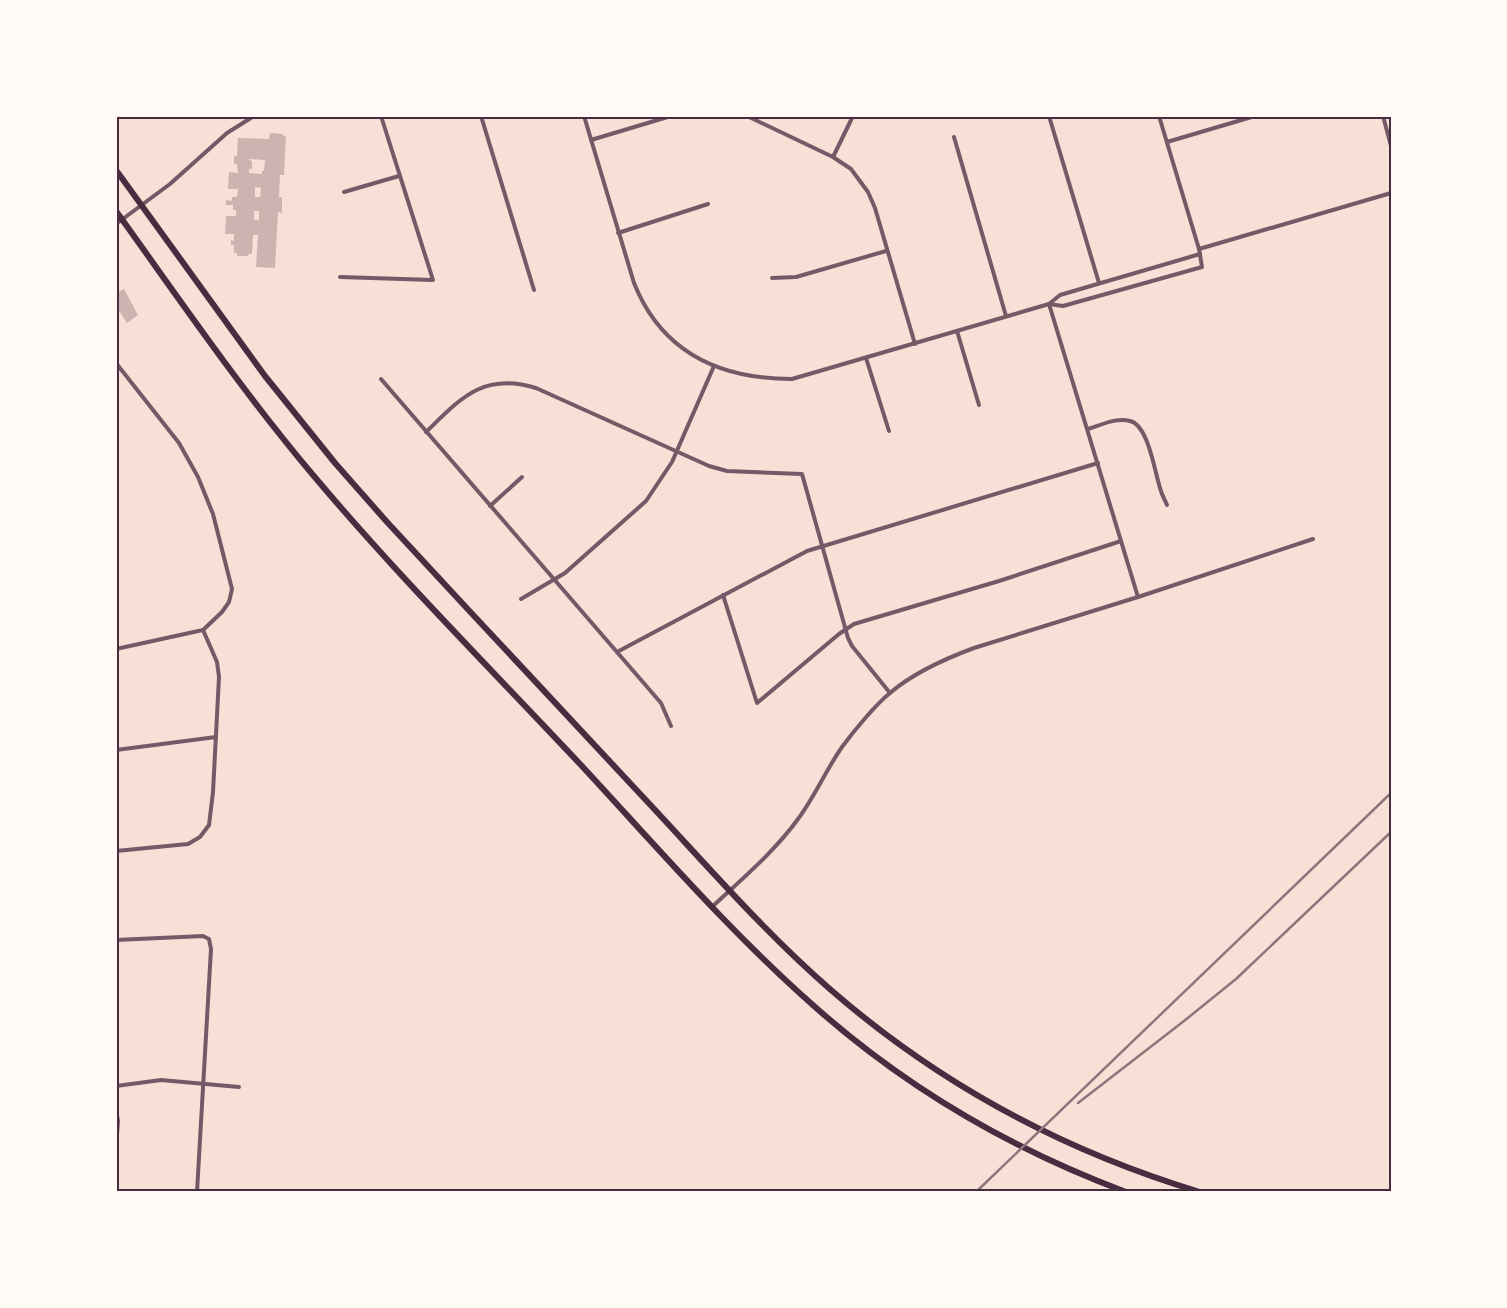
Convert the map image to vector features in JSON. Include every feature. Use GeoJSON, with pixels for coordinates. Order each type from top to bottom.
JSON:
{"type":"FeatureCollection","features":[{"type":"Feature","properties":{"kind":"highway"},"geometry":{"type":"LineString","coordinates":[[116,170],[254,362],[334,464],[730,890],[806,967],[872,1024],[923,1062],[966,1089],[1009,1113],[1076,1146],[1138,1171],[1200,1192]]}},
{"type":"Feature","properties":{"kind":"highway"},"geometry":{"type":"LineString","coordinates":[[116,211],[260,409],[341,508],[768,963],[844,1032],[923,1089],[991,1131],[1057,1164],[1126,1192]]}},
{"type":"Feature","properties":{"kind":"street"},"geometry":{"type":"LineString","coordinates":[[116,224],[170,184],[226,134],[254,116]]}},
{"type":"Feature","properties":{"kind":"street"},"geometry":{"type":"LineString","coordinates":[[340,277],[433,280],[381,116]]}},
{"type":"Feature","properties":{"kind":"street"},"geometry":{"type":"LineString","coordinates":[[481,116],[534,290]]}},
{"type":"Feature","properties":{"kind":"street"},"geometry":{"type":"LineString","coordinates":[[584,116],[634,283],[641,301],[658,326],[670,339],[714,366],[753,377],[792,379],[1049,304],[1064,306],[1202,267],[1159,116]]}},
{"type":"Feature","properties":{"kind":"street"},"geometry":{"type":"LineString","coordinates":[[591,140],[671,116]]}},
{"type":"Feature","properties":{"kind":"street"},"geometry":{"type":"LineString","coordinates":[[747,116],[833,157],[851,169],[868,192],[915,344]]}},
{"type":"Feature","properties":{"kind":"street"},"geometry":{"type":"LineString","coordinates":[[833,157],[853,116]]}},
{"type":"Feature","properties":{"kind":"street"},"geometry":{"type":"LineString","coordinates":[[1049,116],[1098,283]]}},
{"type":"Feature","properties":{"kind":"street"},"geometry":{"type":"LineString","coordinates":[[1167,142],[1255,116]]}},
{"type":"Feature","properties":{"kind":"street"},"geometry":{"type":"LineString","coordinates":[[1383,116],[1391,146]]}},
{"type":"Feature","properties":{"kind":"street"},"geometry":{"type":"LineString","coordinates":[[954,137],[1006,316]]}},
{"type":"Feature","properties":{"kind":"street"},"geometry":{"type":"LineString","coordinates":[[344,192],[399,176]]}},
{"type":"Feature","properties":{"kind":"street"},"geometry":{"type":"LineString","coordinates":[[1049,304],[1060,295],[1391,193]]}},
{"type":"Feature","properties":{"kind":"street"},"geometry":{"type":"LineString","coordinates":[[618,233],[708,204]]}},
{"type":"Feature","properties":{"kind":"street"},"geometry":{"type":"LineString","coordinates":[[772,278],[796,277],[886,251]]}},
{"type":"Feature","properties":{"kind":"street"},"geometry":{"type":"LineString","coordinates":[[1049,304],[1138,597]]}},
{"type":"Feature","properties":{"kind":"street"},"geometry":{"type":"LineString","coordinates":[[957,331],[979,405]]}},
{"type":"Feature","properties":{"kind":"street"},"geometry":{"type":"LineString","coordinates":[[866,358],[889,431]]}},
{"type":"Feature","properties":{"kind":"street"},"geometry":{"type":"LineString","coordinates":[[116,363],[179,443],[198,477],[213,514],[232,589],[230,602],[203,630],[116,649]]}},
{"type":"Feature","properties":{"kind":"street"},"geometry":{"type":"LineString","coordinates":[[521,599],[565,573],[646,501],[672,462],[714,366]]}},
{"type":"Feature","properties":{"kind":"street"},"geometry":{"type":"LineString","coordinates":[[381,379],[661,703],[671,726]]}},
{"type":"Feature","properties":{"kind":"street"},"geometry":{"type":"LineString","coordinates":[[426,432],[456,403],[475,390],[496,382],[521,383],[709,466],[727,471],[802,474],[821,546],[852,646],[890,693]]}},
{"type":"Feature","properties":{"kind":"street"},"geometry":{"type":"LineString","coordinates":[[1088,429],[1116,421],[1130,421],[1138,426],[1146,440],[1167,505]]}},
{"type":"Feature","properties":{"kind":"street"},"geometry":{"type":"LineString","coordinates":[[618,652],[807,550],[1098,463]]}},
{"type":"Feature","properties":{"kind":"street"},"geometry":{"type":"LineString","coordinates":[[490,506],[522,477]]}},
{"type":"Feature","properties":{"kind":"street"},"geometry":{"type":"LineString","coordinates":[[713,906],[777,844],[797,820],[843,746],[890,693],[918,675],[958,654],[1313,539]]}},
{"type":"Feature","properties":{"kind":"street"},"geometry":{"type":"LineString","coordinates":[[723,595],[757,703],[854,624],[999,581],[1121,541]]}},
{"type":"Feature","properties":{"kind":"street"},"geometry":{"type":"LineString","coordinates":[[116,851],[173,847],[188,844],[200,837],[209,825],[212,808],[218,669],[213,651],[203,630]]}},
{"type":"Feature","properties":{"kind":"street"},"geometry":{"type":"LineString","coordinates":[[116,750],[216,737]]}},
{"type":"Feature","properties":{"kind":"street"},"geometry":{"type":"LineString","coordinates":[[116,940],[203,936],[209,939],[211,949],[197,1192]]}},
{"type":"Feature","properties":{"kind":"street"},"geometry":{"type":"LineString","coordinates":[[116,1086],[161,1080],[239,1087]]}},
{"type":"Feature","properties":{"kind":"street"},"geometry":{"type":"LineString","coordinates":[[116,1109],[118,1121],[116,1148]]}},
{"type":"Feature","properties":{"kind":"building"},"geometry":{"type":"Polygon","coordinates":[[[270,133],[286,136],[284,175],[280,175],[279,197],[282,197],[282,213],[278,212],[275,268],[256,267],[258,235],[253,235],[252,254],[237,256],[237,253],[234,253],[234,245],[231,245],[231,240],[234,241],[234,234],[225,234],[226,216],[236,216],[236,210],[233,210],[233,205],[226,205],[226,200],[232,201],[232,197],[237,197],[238,189],[228,189],[229,172],[238,173],[237,164],[234,164],[234,156],[237,156],[238,138],[269,139],[270,133]],[[249,159],[252,161],[252,169],[249,169],[249,173],[262,174],[265,160],[249,159]],[[255,187],[255,197],[260,197],[261,188],[255,187]],[[254,211],[254,220],[259,220],[259,211],[254,211]]]}},
{"type":"Feature","properties":{"kind":"building"},"geometry":{"type":"Polygon","coordinates":[[[124,289],[138,315],[127,323],[120,312],[116,310],[116,293],[124,289]]]}},
{"type":"Feature","properties":{"kind":"railway"},"geometry":{"type":"LineString","coordinates":[[976,1192],[1391,793]]}},
{"type":"Feature","properties":{"kind":"railway"},"geometry":{"type":"LineString","coordinates":[[1078,1103],[1236,979],[1391,832]]}}]}
